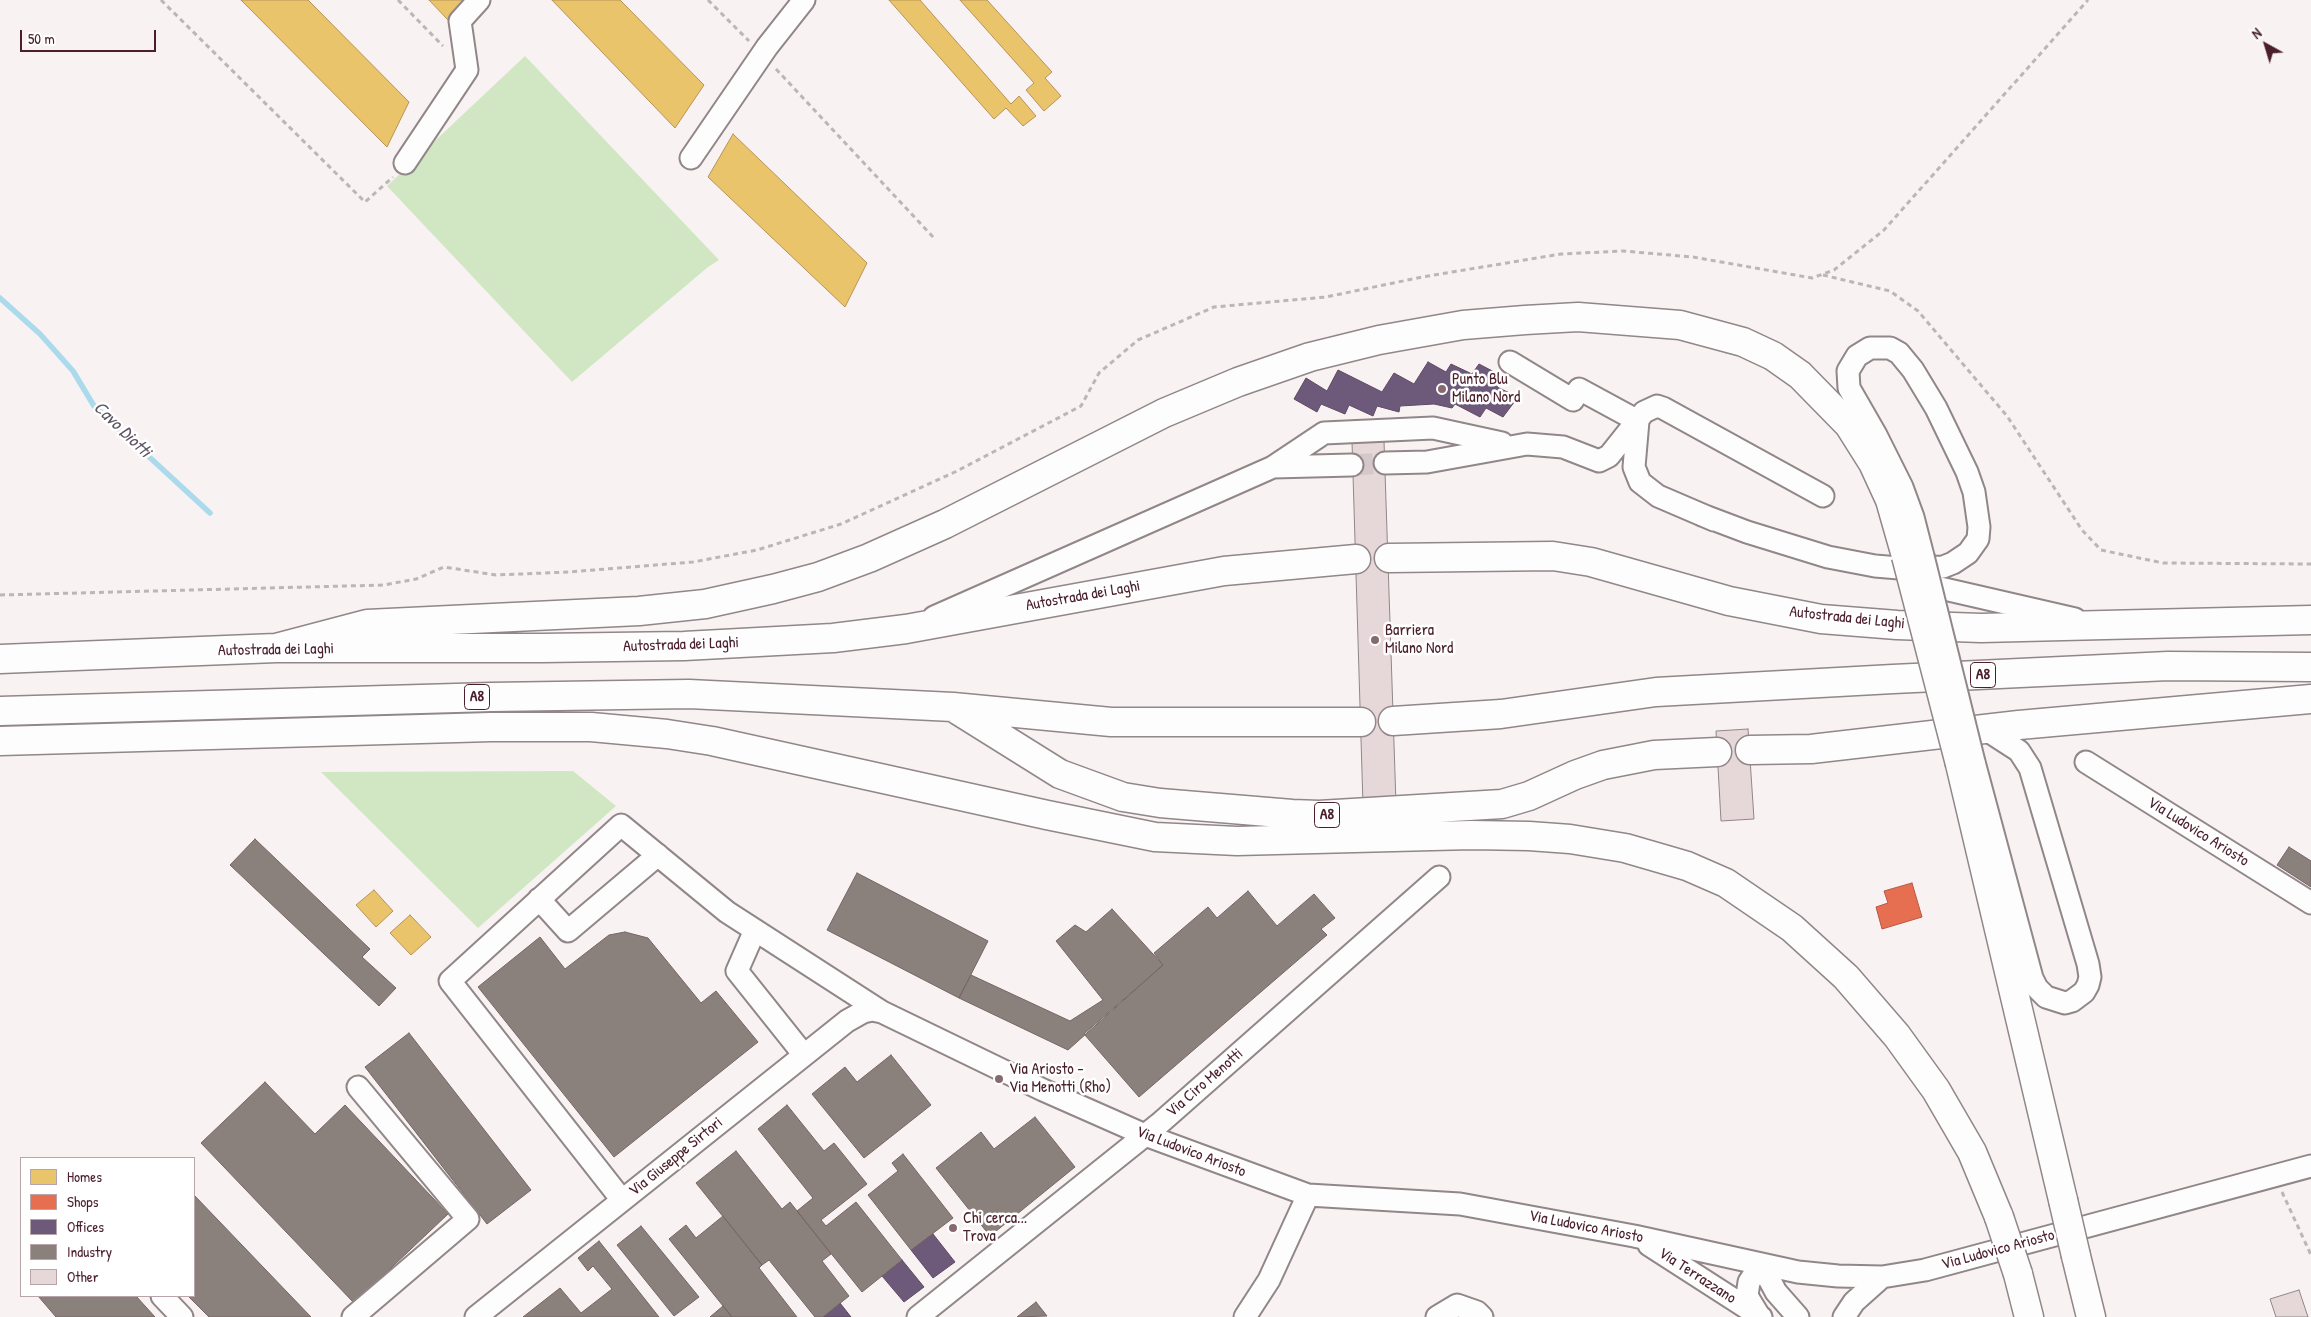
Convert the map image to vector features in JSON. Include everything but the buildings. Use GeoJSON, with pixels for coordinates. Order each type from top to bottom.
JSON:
{"type":"FeatureCollection","features":[{"type":"Feature","properties":{"kind":"highway"},"geometry":{"type":"LineString","coordinates":[[276,648],[367,624],[639,612],[705,604],[818,577],[920,535],[1164,413],[1238,382],[1310,357],[1379,340],[1463,325],[1578,317],[1680,325],[1743,342],[1773,356],[1800,375],[1849,425],[1873,463],[1915,556],[1967,763],[2063,1200],[2091,1317]]}},
{"type":"Feature","properties":{"kind":"highway","name":"Autostrada dei Laghi"},"geometry":{"type":"LineString","coordinates":[[1389,558],[1554,556],[1591,562],[1728,601],[1821,619],[1897,625],[1981,628],[2311,620]]}},
{"type":"Feature","properties":{"kind":"highway","name":"Autostrada dei Laghi"},"geometry":{"type":"LineString","coordinates":[[0,659],[276,648],[684,646],[833,638],[906,629],[1224,571],[1356,559]]}},
{"type":"Feature","properties":{"kind":"highway","name":"A8"},"geometry":{"type":"LineString","coordinates":[[1394,721],[1501,714],[1676,691],[2159,667],[2311,667]]}},
{"type":"Feature","properties":{"kind":"highway","name":"A8"},"geometry":{"type":"LineString","coordinates":[[0,711],[491,697],[690,694],[953,707],[1111,722],[1361,722]]}},
{"type":"Feature","properties":{"kind":"highway"},"geometry":{"type":"LineString","coordinates":[[1750,750],[1810,749],[1985,729],[2311,699]]}},
{"type":"Feature","properties":{"kind":"highway","name":"A8"},"geometry":{"type":"LineString","coordinates":[[953,707],[1060,774],[1123,797],[1160,804],[1292,814],[1319,815],[1502,804],[1529,796],[1603,764],[1654,755],[1717,752]]}},
{"type":"Feature","properties":{"kind":"highway"},"geometry":{"type":"LineString","coordinates":[[0,741],[491,727],[591,727],[667,734],[712,741],[1155,837],[1237,841],[1500,836],[1570,839],[1625,848],[1687,866],[1726,883],[1792,928],[1846,977],[1897,1036],[1936,1090],[1972,1152],[1999,1218],[2018,1274],[2029,1317]]}},
{"type":"Feature","properties":{"kind":"street"},"geometry":{"type":"LineString","coordinates":[[405,163],[468,70],[460,21],[479,0]]}},
{"type":"Feature","properties":{"kind":"street"},"geometry":{"type":"LineString","coordinates":[[690,158],[762,55],[804,0]]}},
{"type":"Feature","properties":{"kind":"street"},"geometry":{"type":"LineString","coordinates":[[1702,515],[1746,532],[1828,557],[1874,566],[1898,568],[1942,567],[1953,563],[1968,553],[1978,539],[1978,527],[1974,492],[1967,472],[1944,423],[1913,370],[1899,353],[1890,348],[1870,348],[1857,356],[1848,370],[1849,388],[1902,487],[1913,517],[1915,556]]}},
{"type":"Feature","properties":{"kind":"street"},"geometry":{"type":"LineString","coordinates":[[1510,362],[1573,400],[1580,389],[1638,421]]}},
{"type":"Feature","properties":{"kind":"street"},"geometry":{"type":"LineString","coordinates":[[1385,463],[1427,462],[1512,445],[1542,444],[1563,447],[1599,461],[1609,456],[1646,410],[1653,406],[1663,408],[1823,496]]}},
{"type":"Feature","properties":{"kind":"street"},"geometry":{"type":"LineString","coordinates":[[1638,421],[1634,467],[1640,482],[1658,496],[1807,558],[2101,625]]}},
{"type":"Feature","properties":{"kind":"street"},"geometry":{"type":"LineString","coordinates":[[906,629],[1273,467],[1324,433],[1433,428],[1512,445]]}},
{"type":"Feature","properties":{"kind":"street"},"geometry":{"type":"LineString","coordinates":[[1273,467],[1352,465]]}},
{"type":"Feature","properties":{"kind":"street"},"geometry":{"type":"LineString","coordinates":[[1967,763],[2032,978],[2037,988],[2046,997],[2065,1004],[2084,992],[2090,977],[2088,964],[2030,768],[2019,751],[1985,729]]}},
{"type":"Feature","properties":{"kind":"street","name":"Via Ludovico Ariosto"},"geometry":{"type":"LineString","coordinates":[[2086,762],[2311,903]]}},
{"type":"Feature","properties":{"kind":"street","name":"Via Ludovico Ariosto"},"geometry":{"type":"LineString","coordinates":[[539,899],[621,825],[727,912],[882,1012],[1043,1090],[1145,1135],[1308,1195],[1460,1204],[1634,1236],[1761,1264],[1838,1276],[1882,1277],[1925,1270],[2311,1166]]}},
{"type":"Feature","properties":{"kind":"street"},"geometry":{"type":"LineString","coordinates":[[622,1200],[450,981],[539,899],[568,931],[658,855]]}},
{"type":"Feature","properties":{"kind":"street","name":"Via Ciro Menotti"},"geometry":{"type":"LineString","coordinates":[[918,1317],[1145,1135],[1439,877]]}},
{"type":"Feature","properties":{"kind":"street"},"geometry":{"type":"LineString","coordinates":[[755,930],[737,971],[804,1055]]}},
{"type":"Feature","properties":{"kind":"street","name":"Via Giuseppe Sirtori"},"geometry":{"type":"LineString","coordinates":[[483,1315],[622,1200],[854,1016],[872,1010],[882,1012]]}},
{"type":"Feature","properties":{"kind":"street"},"geometry":{"type":"LineString","coordinates":[[354,1317],[468,1219],[358,1087]]}},
{"type":"Feature","properties":{"kind":"street"},"geometry":{"type":"LineString","coordinates":[[1245,1317],[1269,1280],[1308,1195]]}},
{"type":"Feature","properties":{"kind":"street","name":"Via Terrazzano"},"geometry":{"type":"LineString","coordinates":[[1634,1236],[1760,1317]]}},
{"type":"Feature","properties":{"kind":"street"},"geometry":{"type":"LineString","coordinates":[[1761,1264],[1776,1292],[1798,1317]]}},
{"type":"Feature","properties":{"kind":"street","name":"Via Terrazzano"},"geometry":{"type":"LineString","coordinates":[[1760,1317],[1747,1296],[1749,1282],[1761,1264]]}},
{"type":"Feature","properties":{"kind":"street"},"geometry":{"type":"LineString","coordinates":[[1844,1317],[1854,1302],[1882,1277]]}},
{"type":"Feature","properties":{"kind":"street"},"geometry":{"type":"LineString","coordinates":[[163,1297],[182,1317]]}},
{"type":"Feature","properties":{"kind":"street"},"geometry":{"type":"LineString","coordinates":[[1436,1317],[1457,1305],[1477,1312],[1482,1317]]}},
{"type":"Feature","properties":{"kind":"path"},"geometry":{"type":"LineString","coordinates":[[161,0],[365,202],[390,180],[405,163]]}},
{"type":"Feature","properties":{"kind":"path"},"geometry":{"type":"LineString","coordinates":[[398,0],[468,70]]}},
{"type":"Feature","properties":{"kind":"path"},"geometry":{"type":"LineString","coordinates":[[708,0],[934,238]]}},
{"type":"Feature","properties":{"kind":"path"},"geometry":{"type":"LineString","coordinates":[[0,596],[384,586],[416,579],[444,567],[496,575],[569,572],[693,562],[757,550],[841,524],[955,472],[1081,406],[1099,373],[1138,340],[1214,307],[1326,297],[1422,277],[1561,254],[1579,253],[1632,252],[1693,257],[1794,277],[1812,278],[1834,270],[1884,230],[2088,0]]}},
{"type":"Feature","properties":{"kind":"path"},"geometry":{"type":"LineString","coordinates":[[1822,275],[1890,291],[1918,311],[2007,416],[2082,530],[2101,550],[2163,563],[2311,564]]}},
{"type":"Feature","properties":{"kind":"path"},"geometry":{"type":"LineString","coordinates":[[2277,1174],[2282,1192],[2311,1256]]}},
{"type":"Feature","properties":{"kind":"green space"},"geometry":{"type":"Polygon","coordinates":[[[525,56],[719,260],[708,267],[572,382],[387,186],[525,56]]]}},
{"type":"Feature","properties":{"kind":"green space"},"geometry":{"type":"Polygon","coordinates":[[[573,771],[616,806],[478,928],[321,772],[573,771]]]}},
{"type":"Feature","properties":{"kind":"waterway","name":"Cavo Diotti"},"geometry":{"type":"LineString","coordinates":[[0,298],[40,334],[73,371],[94,406],[210,513]]}},
{"type":"Feature","properties":{"kind":"tunnel"},"geometry":{"type":"LineString","coordinates":[[1352,465],[1385,463]]}},
{"type":"Feature","properties":{"kind":"place","name":"Punto Blu Milano Nord"},"geometry":{"type":"Point","coordinates":[1442,389]}},
{"type":"Feature","properties":{"kind":"place","name":"Barriera Milano Nord"},"geometry":{"type":"Point","coordinates":[1375,640]}},
{"type":"Feature","properties":{"kind":"place","name":"Via Ariosto - Via Menotti (Rho)"},"geometry":{"type":"Point","coordinates":[999,1079]}},
{"type":"Feature","properties":{"kind":"place","name":"Chi cerca... Trova"},"geometry":{"type":"Point","coordinates":[953,1228]}}]}
